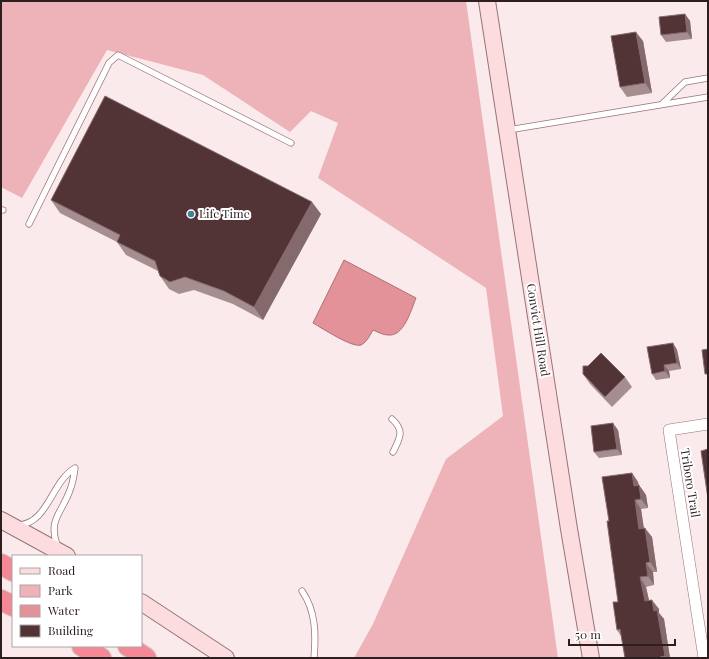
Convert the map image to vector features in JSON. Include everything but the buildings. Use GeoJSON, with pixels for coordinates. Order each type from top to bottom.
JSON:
{"type":"FeatureCollection","features":[{"type":"Feature","properties":{"kind":"highway"},"geometry":{"type":"LineString","coordinates":[[1,564],[12,570]]}},
{"type":"Feature","properties":{"kind":"highway"},"geometry":{"type":"LineString","coordinates":[[1,600],[12,606]]}},
{"type":"Feature","properties":{"kind":"highway"},"geometry":{"type":"LineString","coordinates":[[84,647],[101,658]]}},
{"type":"Feature","properties":{"kind":"highway"},"geometry":{"type":"LineString","coordinates":[[130,647],[146,658]]}},
{"type":"Feature","properties":{"kind":"street","name":"Convict Hill Road"},"geometry":{"type":"LineString","coordinates":[[487,1],[569,529],[591,658]]}},
{"type":"Feature","properties":{"kind":"street","name":"Triboro Trail"},"geometry":{"type":"LineString","coordinates":[[704,658],[669,430],[708,424]]}},
{"type":"Feature","properties":{"kind":"street"},"geometry":{"type":"LineString","coordinates":[[6,522],[64,554]]}},
{"type":"Feature","properties":{"kind":"street"},"geometry":{"type":"LineString","coordinates":[[142,603],[226,658]]}},
{"type":"Feature","properties":{"kind":"lane"},"geometry":{"type":"LineString","coordinates":[[29,224],[109,63],[118,55],[292,143]]}},
{"type":"Feature","properties":{"kind":"lane"},"geometry":{"type":"LineString","coordinates":[[662,105],[685,82],[708,78]]}},
{"type":"Feature","properties":{"kind":"lane"},"geometry":{"type":"LineString","coordinates":[[507,130],[708,97]]}},
{"type":"Feature","properties":{"kind":"lane"},"geometry":{"type":"LineString","coordinates":[[392,418],[400,428],[400,440],[393,452]]}},
{"type":"Feature","properties":{"kind":"lane"},"geometry":{"type":"LineString","coordinates":[[6,522],[23,524],[33,521],[43,510],[61,480],[68,472],[75,468],[71,490],[54,524],[55,539],[64,554]]}},
{"type":"Feature","properties":{"kind":"lane"},"geometry":{"type":"LineString","coordinates":[[302,591],[306,597],[314,622],[316,634],[314,658]]}},
{"type":"Feature","properties":{"kind":"green space"},"geometry":{"type":"Polygon","coordinates":[[[1,1],[466,1],[558,658],[354,658],[373,624],[446,459],[503,416],[486,288],[318,178],[338,123],[311,111],[290,132],[203,75],[107,50],[22,198],[1,187],[1,1]]]}},
{"type":"Feature","properties":{"kind":"water"},"geometry":{"type":"Polygon","coordinates":[[[344,260],[416,298],[406,322],[398,332],[388,335],[373,330],[365,342],[361,345],[357,345],[344,341],[313,323],[344,260]]]}},
{"type":"Feature","properties":{"kind":"place","name":"Life Time"},"geometry":{"type":"Point","coordinates":[191,214]}}]}
